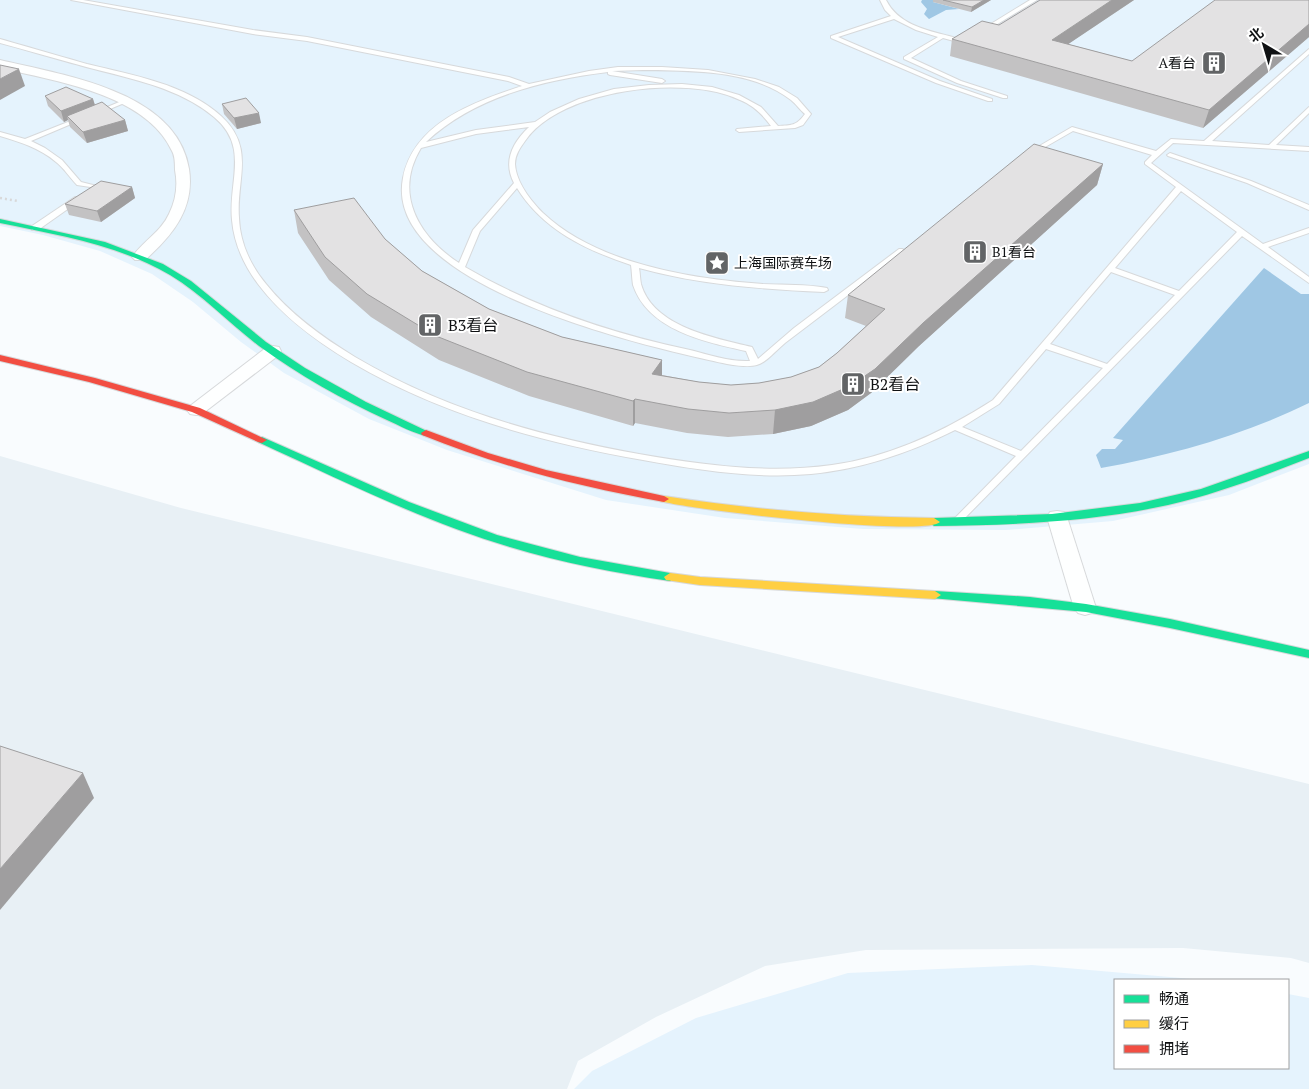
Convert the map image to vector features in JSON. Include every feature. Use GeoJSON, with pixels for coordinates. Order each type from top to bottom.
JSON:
{"type":"FeatureCollection","features":[{"type":"Feature","properties":{"kind":"street"},"geometry":{"type":"LineString","coordinates":[[0,64],[91,87],[126,101],[166,130],[179,150],[185,170],[180,207],[171,224],[159,240],[140,257]]}},
{"type":"Feature","properties":{"kind":"street"},"geometry":{"type":"LineString","coordinates":[[0,221],[103,244],[140,257],[184,281],[273,351],[336,390],[376,411],[475,452],[535,471],[601,488],[683,503],[780,517],[868,523],[956,522],[1057,517],[1150,505],[1237,482],[1309,454]]}},
{"type":"Feature","properties":{"kind":"street"},"geometry":{"type":"LineString","coordinates":[[196,410],[273,351]]}},
{"type":"Feature","properties":{"kind":"street"},"geometry":{"type":"LineString","coordinates":[[0,358],[92,380],[196,410],[392,500],[493,538],[553,555],[632,571],[700,580],[1017,600],[1085,608],[1161,621],[1309,654]]}},
{"type":"Feature","properties":{"kind":"street"},"geometry":{"type":"LineString","coordinates":[[1057,517],[1085,608]]}},
{"type":"Feature","properties":{"kind":"lane"},"geometry":{"type":"LineString","coordinates":[[74,0],[253,32],[307,39],[509,79],[529,86]]}},
{"type":"Feature","properties":{"kind":"lane"},"geometry":{"type":"LineString","coordinates":[[883,0],[888,12],[894,17],[912,26],[966,42],[1034,0]]}},
{"type":"Feature","properties":{"kind":"lane"},"geometry":{"type":"LineString","coordinates":[[894,17],[833,37],[938,82],[990,100]]}},
{"type":"Feature","properties":{"kind":"lane"},"geometry":{"type":"LineString","coordinates":[[943,36],[906,58],[959,82],[1005,97]]}},
{"type":"Feature","properties":{"kind":"lane"},"geometry":{"type":"LineString","coordinates":[[0,41],[172,90],[211,110],[231,131],[240,154],[234,207],[236,230],[245,258],[256,276],[292,317],[316,336],[370,371],[428,398],[526,433],[579,446],[718,470],[761,473],[811,471],[852,464],[904,450],[955,428],[996,402],[1180,187]]}},
{"type":"Feature","properties":{"kind":"lane"},"geometry":{"type":"LineString","coordinates":[[1206,143],[1309,51]]}},
{"type":"Feature","properties":{"kind":"lane"},"geometry":{"type":"LineString","coordinates":[[739,130],[798,126],[804,121],[807,112],[792,98],[758,82],[724,73],[690,69],[620,68],[529,86],[486,101],[455,116],[430,134],[418,147],[410,165],[405,186],[410,212],[420,232],[445,257],[461,268],[523,300],[592,327],[669,349],[721,360],[755,363],[761,361],[782,340],[910,246]]}},
{"type":"Feature","properties":{"kind":"lane"},"geometry":{"type":"LineString","coordinates":[[599,71],[720,91],[739,97],[761,111],[775,127]]}},
{"type":"Feature","properties":{"kind":"lane"},"geometry":{"type":"LineString","coordinates":[[687,86],[647,86],[602,94],[566,107],[538,124],[518,144],[513,154],[513,175],[517,184],[536,210],[552,224],[598,251],[635,265],[666,274],[704,281],[824,290]]}},
{"type":"Feature","properties":{"kind":"lane"},"geometry":{"type":"LineString","coordinates":[[25,141],[126,101]]}},
{"type":"Feature","properties":{"kind":"lane"},"geometry":{"type":"LineString","coordinates":[[1270,147],[1309,109]]}},
{"type":"Feature","properties":{"kind":"lane"},"geometry":{"type":"LineString","coordinates":[[418,147],[476,132],[538,124]]}},
{"type":"Feature","properties":{"kind":"lane"},"geometry":{"type":"LineString","coordinates":[[1024,158],[1072,129],[1157,154]]}},
{"type":"Feature","properties":{"kind":"lane"},"geometry":{"type":"LineString","coordinates":[[0,134],[25,141],[43,149],[60,161],[79,184],[95,187],[35,228]]}},
{"type":"Feature","properties":{"kind":"lane"},"geometry":{"type":"LineString","coordinates":[[1309,149],[1171,141],[1146,163],[1309,281]]}},
{"type":"Feature","properties":{"kind":"lane"},"geometry":{"type":"LineString","coordinates":[[1170,155],[1249,182],[1309,208]]}},
{"type":"Feature","properties":{"kind":"lane"},"geometry":{"type":"LineString","coordinates":[[461,268],[477,230],[517,184]]}},
{"type":"Feature","properties":{"kind":"lane"},"geometry":{"type":"LineString","coordinates":[[1262,246],[1309,230]]}},
{"type":"Feature","properties":{"kind":"lane"},"geometry":{"type":"LineString","coordinates":[[956,522],[1242,232]]}},
{"type":"Feature","properties":{"kind":"lane"},"geometry":{"type":"LineString","coordinates":[[635,265],[637,283],[641,293],[660,315],[679,327],[703,338],[749,349],[755,363]]}},
{"type":"Feature","properties":{"kind":"lane"},"geometry":{"type":"LineString","coordinates":[[1110,269],[1180,294]]}},
{"type":"Feature","properties":{"kind":"lane"},"geometry":{"type":"LineString","coordinates":[[1044,345],[1109,367]]}},
{"type":"Feature","properties":{"kind":"lane"},"geometry":{"type":"LineString","coordinates":[[955,428],[1023,454]]}},
{"type":"Feature","properties":{"kind":"path"},"geometry":{"type":"LineString","coordinates":[[0,198],[18,201]]}},
{"type":"Feature","properties":{"kind":"shaded area","name":"上海国际赛车场"},"geometry":{"type":"Polygon","coordinates":[[[0,0],[1309,0],[1309,464],[1229,495],[1113,521],[1006,530],[863,529],[725,518],[606,500],[447,450],[369,419],[284,373],[241,342],[193,302],[152,274],[100,251],[43,235],[0,226],[0,0]]]}},
{"type":"Feature","properties":{"kind":"shaded area"},"geometry":{"type":"Polygon","coordinates":[[[0,456],[181,508],[1309,784],[1309,963],[1291,958],[1183,948],[866,950],[765,966],[656,1017],[578,1061],[567,1089],[0,1089],[0,456]]]}},
{"type":"Feature","properties":{"kind":"shaded area"},"geometry":{"type":"Polygon","coordinates":[[[1032,965],[1193,979],[1114,979],[1114,1069],[1289,1069],[1289,994],[1309,998],[1309,1089],[574,1089],[592,1071],[696,1018],[848,973],[1032,965]]]}},
{"type":"Feature","properties":{"kind":"water"},"geometry":{"type":"Polygon","coordinates":[[[922,0],[937,0],[933,2],[959,9],[946,10],[929,19],[924,14],[927,9],[921,2],[922,0]]]}},
{"type":"Feature","properties":{"kind":"water"},"geometry":{"type":"Polygon","coordinates":[[[1264,268],[1301,294],[1309,294],[1309,403],[1259,425],[1207,443],[1101,468],[1096,455],[1102,449],[1115,449],[1123,440],[1113,438],[1264,268]]]}},
{"type":"Feature","properties":{"kind":"building"},"geometry":{"type":"Polygon","coordinates":[[[943,0],[984,0],[972,7],[943,0]]]}},
{"type":"Feature","properties":{"kind":"building","name":"A看台"},"geometry":{"type":"Polygon","coordinates":[[[1040,0],[1112,0],[1052,40],[1132,61],[1215,0],[1309,0],[1309,24],[1209,110],[952,39],[982,21],[999,25],[1040,0]]]}},
{"type":"Feature","properties":{"kind":"building"},"geometry":{"type":"Polygon","coordinates":[[[0,65],[19,69],[0,79],[0,65]]]}},
{"type":"Feature","properties":{"kind":"building"},"geometry":{"type":"Polygon","coordinates":[[[66,87],[93,99],[61,111],[45,96],[66,87]]]}},
{"type":"Feature","properties":{"kind":"building"},"geometry":{"type":"Polygon","coordinates":[[[246,98],[259,113],[234,118],[222,104],[246,98]]]}},
{"type":"Feature","properties":{"kind":"building"},"geometry":{"type":"Polygon","coordinates":[[[102,102],[125,120],[83,132],[67,116],[102,102]]]}},
{"type":"Feature","properties":{"kind":"building"},"geometry":{"type":"Polygon","coordinates":[[[1034,144],[1103,164],[923,323],[875,369],[850,386],[813,402],[775,410],[729,413],[688,409],[635,399],[633,401],[527,372],[436,336],[367,294],[325,257],[294,210],[354,198],[385,239],[422,271],[489,309],[562,337],[662,360],[652,374],[731,385],[759,383],[791,377],[819,367],[837,353],[885,309],[848,295],[1034,144]]]}},
{"type":"Feature","properties":{"kind":"building"},"geometry":{"type":"Polygon","coordinates":[[[101,181],[132,187],[97,211],[65,204],[101,181]]]}},
{"type":"Feature","properties":{"kind":"building"},"geometry":{"type":"Polygon","coordinates":[[[0,746],[83,773],[0,869],[0,746]]]}},
{"type":"Feature","properties":{"kind":"traffic: fast"},"geometry":{"type":"LineString","coordinates":[[0,221],[61,233],[102,244],[141,257],[160,266],[188,283],[263,344],[301,370],[362,404],[426,433]]}},
{"type":"Feature","properties":{"kind":"traffic: fast"},"geometry":{"type":"LineString","coordinates":[[262,440],[405,504],[493,538],[536,551],[580,561],[670,577]]}},
{"type":"Feature","properties":{"kind":"traffic: fast"},"geometry":{"type":"LineString","coordinates":[[934,522],[1052,518],[1140,507],[1205,492],[1309,454]]}},
{"type":"Feature","properties":{"kind":"traffic: fast"},"geometry":{"type":"LineString","coordinates":[[935,595],[1086,608],[1309,654]]}},
{"type":"Feature","properties":{"kind":"traffic: slow"},"geometry":{"type":"LineString","coordinates":[[664,499],[697,505],[798,516],[866,521],[934,522]]}},
{"type":"Feature","properties":{"kind":"traffic: slow"},"geometry":{"type":"LineString","coordinates":[[670,577],[700,581],[935,595]]}},
{"type":"Feature","properties":{"kind":"traffic: jam"},"geometry":{"type":"LineString","coordinates":[[0,358],[92,380],[196,410],[262,440]]}},
{"type":"Feature","properties":{"kind":"traffic: jam"},"geometry":{"type":"LineString","coordinates":[[426,433],[484,455],[543,473],[664,499]]}},
{"type":"Feature","properties":{"kind":"place","name":"A看台"},"geometry":{"type":"Point","coordinates":[1214,63]}},
{"type":"Feature","properties":{"kind":"place","name":"B1看台"},"geometry":{"type":"Point","coordinates":[975,252]}},
{"type":"Feature","properties":{"kind":"place","name":"上海国际赛车场"},"geometry":{"type":"Point","coordinates":[717,263]}},
{"type":"Feature","properties":{"kind":"place","name":"B3看台"},"geometry":{"type":"Point","coordinates":[430,325]}},
{"type":"Feature","properties":{"kind":"place","name":"B2看台"},"geometry":{"type":"Point","coordinates":[853,384]}}]}
